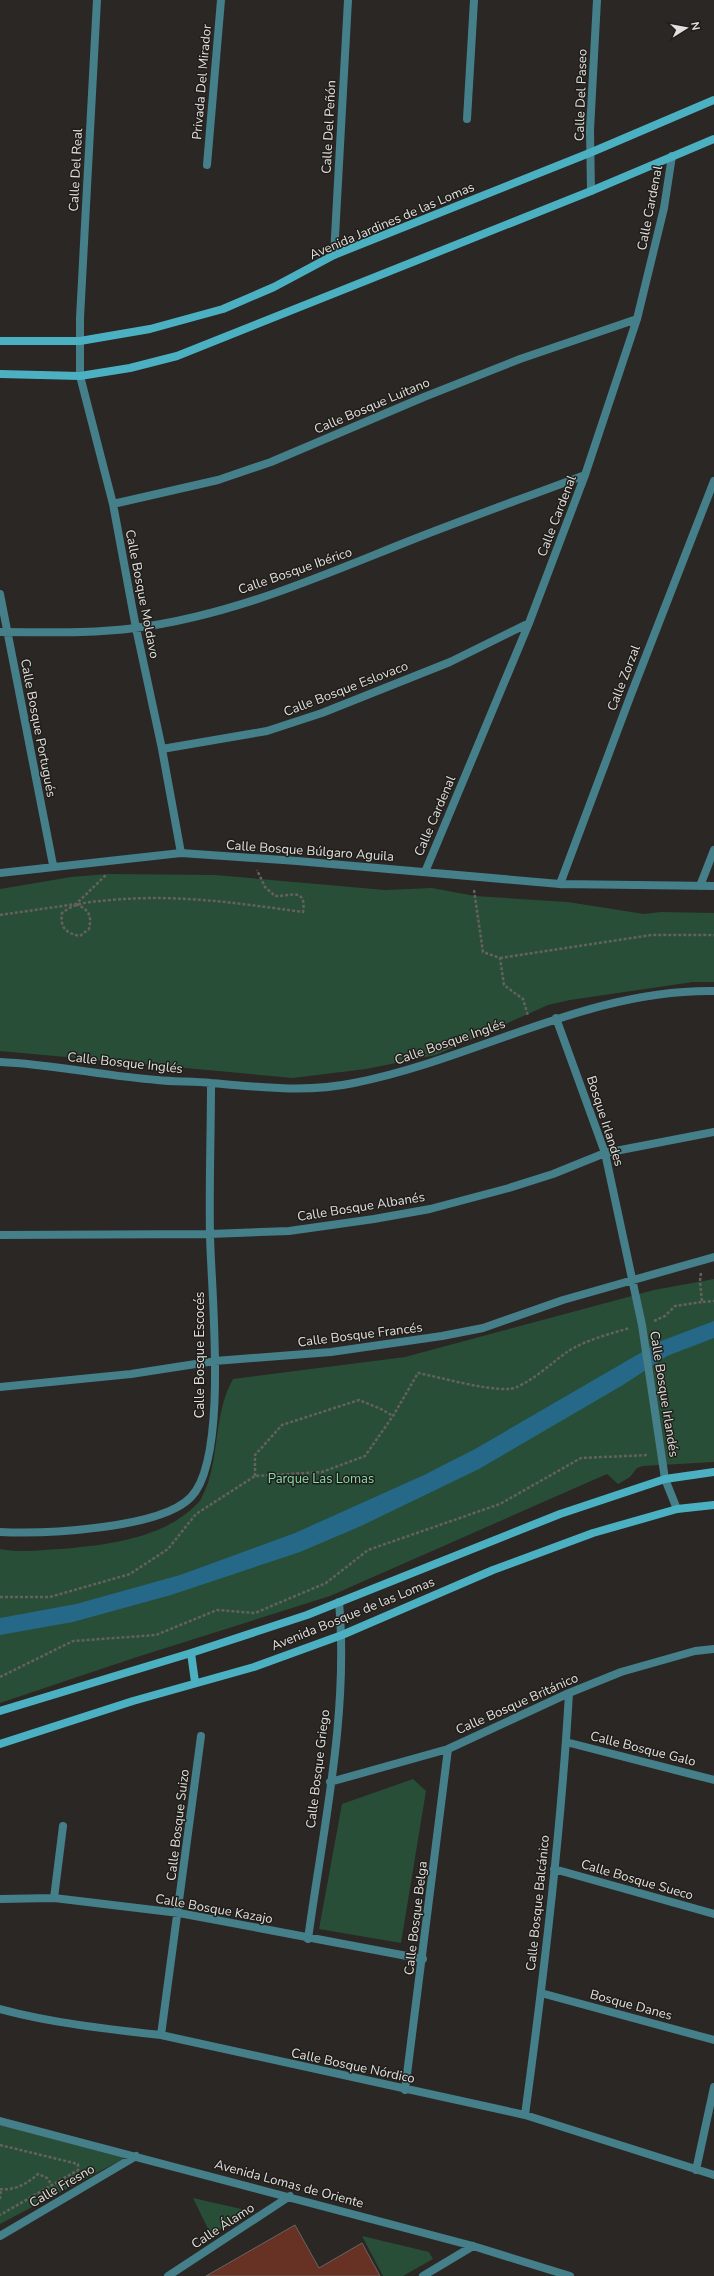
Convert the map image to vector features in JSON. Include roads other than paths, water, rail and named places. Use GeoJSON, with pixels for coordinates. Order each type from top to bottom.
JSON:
{"type":"FeatureCollection","features":[{"type":"Feature","properties":{"kind":"street","name":"Calle Del Real"},"geometry":{"type":"LineString","coordinates":[[80,341],[97,0]]}},
{"type":"Feature","properties":{"kind":"street","name":"Privada Del Mirador"},"geometry":{"type":"LineString","coordinates":[[207,165],[220,0]]}},
{"type":"Feature","properties":{"kind":"street","name":"Calle Del Peñón"},"geometry":{"type":"LineString","coordinates":[[334,255],[348,0]]}},
{"type":"Feature","properties":{"kind":"street"},"geometry":{"type":"LineString","coordinates":[[467,119],[474,0]]}},
{"type":"Feature","properties":{"kind":"street","name":"Calle Del Paseo"},"geometry":{"type":"LineString","coordinates":[[591,191],[592,152],[590,130],[597,0]]}},
{"type":"Feature","properties":{"kind":"street","name":"Avenida Jardines de las Lomas"},"geometry":{"type":"LineString","coordinates":[[0,341],[80,341],[150,329],[223,309],[274,287],[334,255],[592,152],[714,100]]}},
{"type":"Feature","properties":{"kind":"street"},"geometry":{"type":"LineString","coordinates":[[0,374],[80,376],[130,368],[177,356],[591,191],[714,139]]}},
{"type":"Feature","properties":{"kind":"street","name":"Calle Cardenal"},"geometry":{"type":"LineString","coordinates":[[425,872],[529,623],[585,475],[638,319],[664,208],[672,156]]}},
{"type":"Feature","properties":{"kind":"street","name":"Calle Bosque Luitano"},"geometry":{"type":"LineString","coordinates":[[113,504],[218,480],[271,462],[357,424],[453,385],[520,359],[638,319]]}},
{"type":"Feature","properties":{"kind":"street","name":"Calle Bosque Moldavo"},"geometry":{"type":"LineString","coordinates":[[80,341],[80,376],[113,504],[136,628],[162,749],[181,853]]}},
{"type":"Feature","properties":{"kind":"street","name":"Calle Bosque Ibérico"},"geometry":{"type":"LineString","coordinates":[[3,632],[83,633],[136,628],[212,612],[312,580],[410,540],[585,475]]}},
{"type":"Feature","properties":{"kind":"street","name":"Calle Zorzal"},"geometry":{"type":"LineString","coordinates":[[560,884],[630,697],[714,481]]}},
{"type":"Feature","properties":{"kind":"street","name":"Calle Bosque Portugués"},"geometry":{"type":"LineString","coordinates":[[0,594],[3,632],[53,866]]}},
{"type":"Feature","properties":{"kind":"street","name":"Calle Bosque Eslovaco"},"geometry":{"type":"LineString","coordinates":[[162,749],[267,731],[322,713],[450,662],[529,623]]}},
{"type":"Feature","properties":{"kind":"street"},"geometry":{"type":"LineString","coordinates":[[700,886],[714,850]]}},
{"type":"Feature","properties":{"kind":"street","name":"Calle Bosque Búlgaro Aguila"},"geometry":{"type":"LineString","coordinates":[[0,873],[113,859],[181,853],[560,884],[714,886]]}},
{"type":"Feature","properties":{"kind":"street","name":"Calle Bosque Inglés"},"geometry":{"type":"LineString","coordinates":[[0,1062],[156,1080],[211,1083],[253,1088],[309,1089],[352,1083],[438,1061],[556,1018],[594,1007],[692,991],[714,991]]}},
{"type":"Feature","properties":{"kind":"street","name":"Bosque Irlandes"},"geometry":{"type":"LineString","coordinates":[[556,1018],[605,1153],[632,1281]]}},
{"type":"Feature","properties":{"kind":"street","name":"Calle Bosque Escocés"},"geometry":{"type":"LineString","coordinates":[[0,1532],[23,1533],[107,1526],[148,1519],[176,1510],[191,1497],[204,1476],[213,1424],[215,1361],[210,1234],[211,1083]]}},
{"type":"Feature","properties":{"kind":"street","name":"Calle Bosque Albanés"},"geometry":{"type":"LineString","coordinates":[[0,1235],[210,1234],[289,1231],[430,1209],[517,1186],[553,1174],[605,1153],[714,1132]]}},
{"type":"Feature","properties":{"kind":"street","name":"Calle Bosque Francés"},"geometry":{"type":"LineString","coordinates":[[0,1387],[131,1374],[215,1361],[331,1352],[442,1336],[483,1328],[563,1300],[714,1257]]}},
{"type":"Feature","properties":{"kind":"street","name":"Calle Bosque Irlandés"},"geometry":{"type":"LineString","coordinates":[[632,1281],[642,1325],[665,1479],[677,1509]]}},
{"type":"Feature","properties":{"kind":"street","name":"Avenida Bosque de las Lomas"},"geometry":{"type":"LineString","coordinates":[[0,1712],[191,1653],[307,1615],[463,1554],[554,1516],[665,1479],[714,1472]]}},
{"type":"Feature","properties":{"kind":"street","name":"Avenida Bosque de las Lomas"},"geometry":{"type":"LineString","coordinates":[[0,1744],[195,1682],[254,1667],[342,1635],[541,1551],[593,1532],[677,1509],[714,1505]]}},
{"type":"Feature","properties":{"kind":"street","name":"Calle Bosque Griego"},"geometry":{"type":"LineString","coordinates":[[308,1939],[330,1782],[339,1693],[342,1635],[339,1602]]}},
{"type":"Feature","properties":{"kind":"street","name":"Calle Bosque Británico"},"geometry":{"type":"LineString","coordinates":[[330,1782],[448,1749],[569,1693],[622,1672],[695,1651],[714,1649]]}},
{"type":"Feature","properties":{"kind":"street"},"geometry":{"type":"LineString","coordinates":[[191,1653],[195,1682]]}},
{"type":"Feature","properties":{"kind":"street","name":"Calle Bosque Balcánico"},"geometry":{"type":"LineString","coordinates":[[525,2115],[541,1993],[554,1869],[569,1693]]}},
{"type":"Feature","properties":{"kind":"street","name":"Calle Bosque Suizo"},"geometry":{"type":"LineString","coordinates":[[161,2035],[179,1913],[201,1736]]}},
{"type":"Feature","properties":{"kind":"street","name":"Calle Bosque Galo"},"geometry":{"type":"LineString","coordinates":[[566,1742],[714,1780]]}},
{"type":"Feature","properties":{"kind":"street","name":"Calle Bosque Belga"},"geometry":{"type":"LineString","coordinates":[[406,2090],[448,1749]]}},
{"type":"Feature","properties":{"kind":"street"},"geometry":{"type":"LineString","coordinates":[[54,1898],[63,1826]]}},
{"type":"Feature","properties":{"kind":"street","name":"Calle Bosque Sueco"},"geometry":{"type":"LineString","coordinates":[[554,1869],[714,1914]]}},
{"type":"Feature","properties":{"kind":"street","name":"Calle Bosque Kazajo"},"geometry":{"type":"LineString","coordinates":[[0,1899],[54,1898],[179,1913],[423,1960]]}},
{"type":"Feature","properties":{"kind":"street","name":"Bosque Danes"},"geometry":{"type":"LineString","coordinates":[[541,1993],[714,2040]]}},
{"type":"Feature","properties":{"kind":"street","name":"Calle Bosque Nórdico"},"geometry":{"type":"LineString","coordinates":[[0,2009],[21,2015],[105,2029],[161,2035],[525,2115],[714,2175]]}},
{"type":"Feature","properties":{"kind":"street"},"geometry":{"type":"LineString","coordinates":[[696,2170],[714,2087]]}},
{"type":"Feature","properties":{"kind":"street","name":"Avenida Lomas de Oriente"},"geometry":{"type":"LineString","coordinates":[[0,2121],[290,2196],[473,2246],[570,2276]]}},
{"type":"Feature","properties":{"kind":"street","name":"Calle Fresno"},"geometry":{"type":"LineString","coordinates":[[0,2236],[136,2156]]}},
{"type":"Feature","properties":{"kind":"street","name":"Calle Álamo"},"geometry":{"type":"LineString","coordinates":[[168,2276],[290,2196]]}},
{"type":"Feature","properties":{"kind":"street"},"geometry":{"type":"LineString","coordinates":[[423,2276],[473,2246]]}},
{"type":"Feature","properties":{"kind":"water"},"geometry":{"type":"Polygon","coordinates":[[[714,1321],[714,1338],[667,1356],[623,1385],[479,1469],[361,1526],[300,1552],[171,1595],[73,1622],[0,1635],[0,1618],[76,1604],[180,1575],[295,1533],[424,1475],[475,1449],[661,1341],[714,1321]]]}},
{"type":"Feature","properties":{"kind":"park label","name":"Parque Las Lomas"},"geometry":{"type":"Point","coordinates":[321,1479]}}]}
